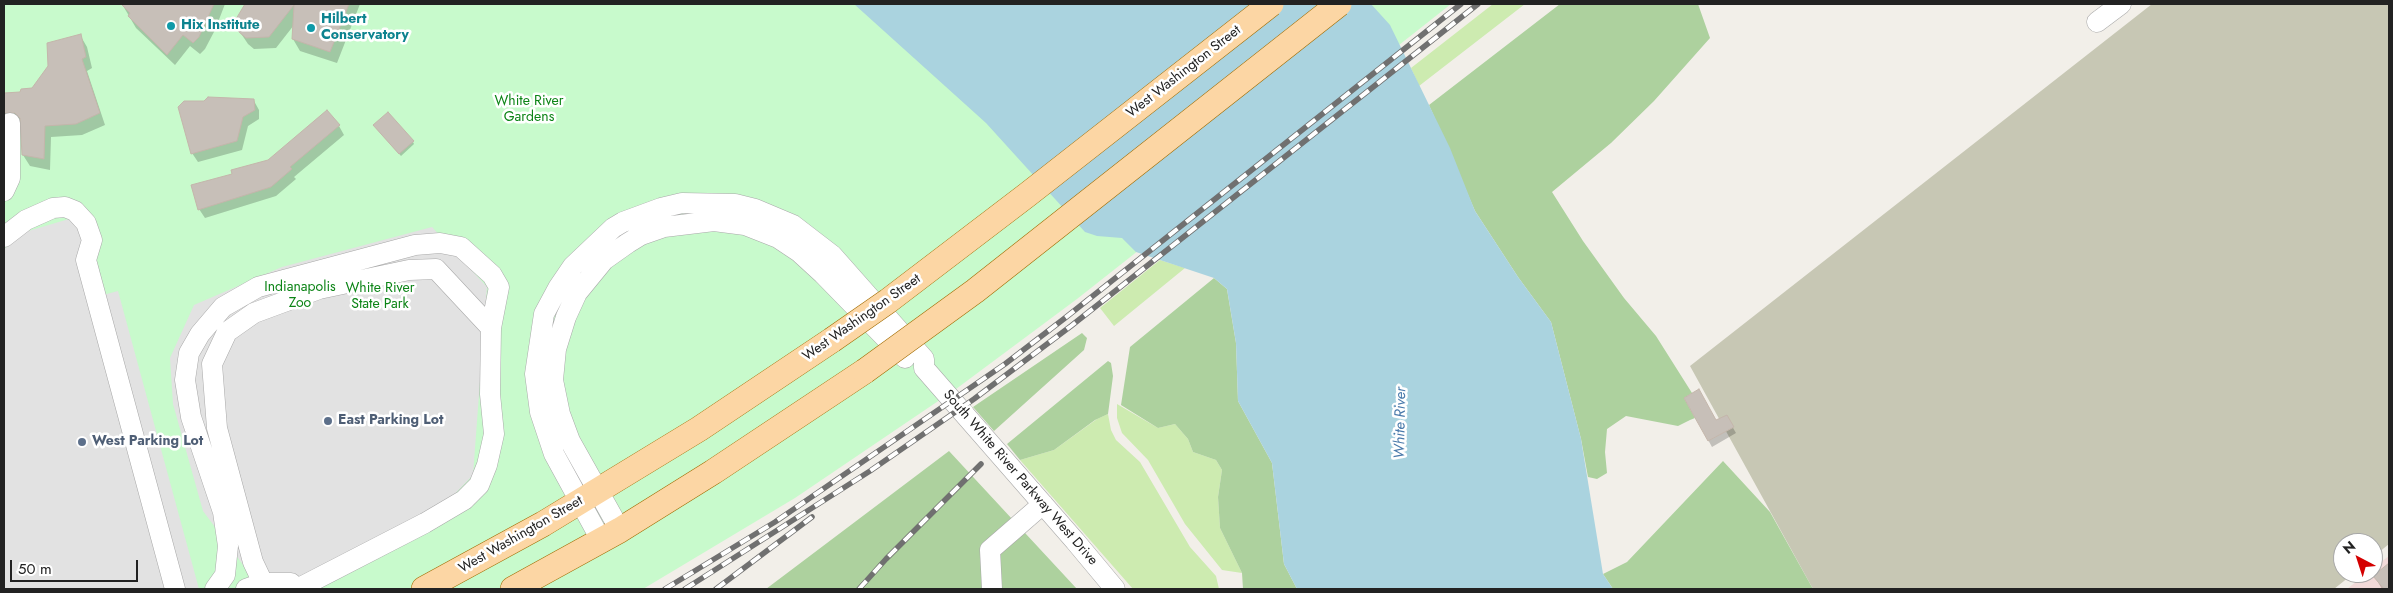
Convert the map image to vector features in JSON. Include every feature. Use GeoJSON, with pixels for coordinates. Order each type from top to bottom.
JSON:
{"type":"FeatureCollection","features":[{"type":"Feature","properties":{"kind":"main road","name":"West Washington Street"},"geometry":{"type":"LineString","coordinates":[[424,589],[589,497],[699,429],[832,340],[888,301],[1012,207],[1271,4]]}},
{"type":"Feature","properties":{"kind":"main road"},"geometry":{"type":"LineString","coordinates":[[513,589],[610,535],[713,472],[865,370],[975,291],[1339,4]]}},
{"type":"Feature","properties":{"kind":"street"},"geometry":{"type":"LineString","coordinates":[[2097,22],[2121,4]]}},
{"type":"Feature","properties":{"kind":"street"},"geometry":{"type":"LineString","coordinates":[[4,191],[10,178],[10,124]]}},
{"type":"Feature","properties":{"kind":"street"},"geometry":{"type":"LineString","coordinates":[[4,237],[26,220],[53,208],[65,207],[75,211],[86,223],[92,240],[86,260],[175,589]]}},
{"type":"Feature","properties":{"kind":"street","name":"South White River Parkway West Drive"},"geometry":{"type":"LineString","coordinates":[[610,535],[589,497],[560,414],[553,380],[556,349],[566,317],[577,293],[604,260],[641,236],[664,227],[714,221],[745,225],[778,238],[799,252],[823,274],[915,368],[924,368],[1115,589]]}},
{"type":"Feature","properties":{"kind":"street"},"geometry":{"type":"LineString","coordinates":[[215,589],[225,575],[227,552],[223,512],[191,417],[185,380],[189,353],[200,334],[223,307],[258,287],[415,245],[440,243],[461,247],[492,275],[499,287],[491,328],[490,394],[494,434],[487,465],[479,485],[464,500],[426,523],[294,586],[255,586],[253,562],[216,428],[212,364],[227,332],[254,313],[319,290],[409,270],[436,269],[491,328]]}},
{"type":"Feature","properties":{"kind":"street"},"geometry":{"type":"LineString","coordinates":[[992,589],[990,550],[1043,504]]}},
{"type":"Feature","properties":{"kind":"shaded area"},"geometry":{"type":"Polygon","coordinates":[[[2152,4],[2389,4],[2389,544],[2383,549],[2383,533],[2333,533],[2333,583],[2342,583],[2334,589],[1813,589],[1690,366],[2152,4]]]}},
{"type":"Feature","properties":{"kind":"shaded area","name":"West Parking Lot"},"geometry":{"type":"Polygon","coordinates":[[[79,216],[103,295],[118,291],[199,589],[4,589],[4,249],[25,232],[79,216]]]}},
{"type":"Feature","properties":{"kind":"shaded area","name":"East Parking Lot"},"geometry":{"type":"Polygon","coordinates":[[[432,227],[487,287],[473,475],[446,503],[296,589],[261,589],[203,511],[173,404],[170,358],[194,305],[282,267],[432,227]]]}},
{"type":"Feature","properties":{"kind":"shaded area"},"geometry":{"type":"Polygon","coordinates":[[[2389,556],[2389,589],[2347,589],[2354,583],[2383,583],[2383,560],[2389,556]]]}},
{"type":"Feature","properties":{"kind":"green space","name":"Indianapolis Zoo"},"geometry":{"type":"Polygon","coordinates":[[[4,4],[1451,4],[1077,299],[956,389],[795,498],[643,589],[4,589],[4,4]]]}},
{"type":"Feature","properties":{"kind":"green space"},"geometry":{"type":"Polygon","coordinates":[[[1493,4],[1525,4],[1419,86],[1411,68],[1493,4]]]}},
{"type":"Feature","properties":{"kind":"green space"},"geometry":{"type":"Polygon","coordinates":[[[1560,4],[1698,4],[1710,38],[1654,101],[1611,143],[1552,192],[1583,241],[1624,298],[1656,336],[1692,393],[1684,398],[1695,418],[1678,426],[1626,416],[1607,429],[1605,452],[1607,473],[1597,479],[1588,477],[1581,439],[1551,322],[1518,277],[1475,211],[1429,105],[1560,4]]]}},
{"type":"Feature","properties":{"kind":"green space"},"geometry":{"type":"Polygon","coordinates":[[[1160,260],[1185,268],[1114,326],[1100,308],[1160,260]]]}},
{"type":"Feature","properties":{"kind":"green space"},"geometry":{"type":"Polygon","coordinates":[[[1214,278],[1227,289],[1236,343],[1238,401],[1272,463],[1284,564],[1297,589],[1243,589],[1242,573],[1220,528],[1218,497],[1222,470],[1216,460],[1193,452],[1188,439],[1175,424],[1158,428],[1121,405],[1130,347],[1214,278]]]}},
{"type":"Feature","properties":{"kind":"green space"},"geometry":{"type":"Polygon","coordinates":[[[1082,333],[1087,338],[1084,350],[994,431],[973,407],[1082,333]]]}},
{"type":"Feature","properties":{"kind":"green space"},"geometry":{"type":"Polygon","coordinates":[[[1108,361],[1111,363],[1113,376],[1108,414],[1095,420],[1054,450],[1020,460],[1007,444],[1108,361]]]}},
{"type":"Feature","properties":{"kind":"green space"},"geometry":{"type":"Polygon","coordinates":[[[1117,404],[1158,428],[1175,424],[1188,439],[1193,452],[1216,460],[1222,470],[1218,497],[1220,528],[1242,573],[1222,570],[1185,524],[1148,460],[1122,433],[1117,418],[1117,404]]]}},
{"type":"Feature","properties":{"kind":"green space"},"geometry":{"type":"Polygon","coordinates":[[[1108,414],[1111,430],[1116,440],[1140,462],[1190,547],[1216,576],[1219,589],[1133,589],[1020,460],[1054,450],[1097,419],[1108,414]]]}},
{"type":"Feature","properties":{"kind":"green space"},"geometry":{"type":"Polygon","coordinates":[[[949,451],[1077,589],[766,589],[949,451]]]}},
{"type":"Feature","properties":{"kind":"green space"},"geometry":{"type":"Polygon","coordinates":[[[1723,461],[1770,512],[1813,589],[1613,589],[1603,574],[1627,562],[1723,461]]]}},
{"type":"Feature","properties":{"kind":"water","name":"White River"},"geometry":{"type":"Polygon","coordinates":[[[854,4],[1371,4],[1390,25],[1450,148],[1475,211],[1518,277],[1551,322],[1581,439],[1603,574],[1613,589],[1297,589],[1284,564],[1272,463],[1238,401],[1236,343],[1227,289],[1214,278],[1136,252],[1122,238],[1097,236],[1085,232],[986,123],[854,4]]]}},
{"type":"Feature","properties":{"kind":"building","name":"Hix Institute"},"geometry":{"type":"Polygon","coordinates":[[[121,4],[214,4],[199,37],[193,43],[183,35],[167,55],[128,16],[130,13],[121,4]]]}},
{"type":"Feature","properties":{"kind":"building","name":"Hilbert Conservatory"},"geometry":{"type":"Polygon","coordinates":[[[245,4],[349,4],[330,52],[292,39],[294,5],[269,37],[246,38],[239,32],[236,26],[236,19],[245,4]]]}},
{"type":"Feature","properties":{"kind":"building"},"geometry":{"type":"Polygon","coordinates":[[[81,34],[86,57],[82,59],[100,113],[76,124],[45,126],[44,159],[22,155],[20,118],[15,113],[4,113],[4,93],[20,92],[21,89],[32,88],[48,66],[47,43],[81,34]]]}},
{"type":"Feature","properties":{"kind":"building"},"geometry":{"type":"Polygon","coordinates":[[[208,97],[254,99],[255,110],[243,117],[237,141],[191,154],[178,107],[184,101],[204,101],[208,97]]]}},
{"type":"Feature","properties":{"kind":"building"},"geometry":{"type":"Polygon","coordinates":[[[327,110],[340,125],[290,167],[292,169],[271,187],[198,210],[191,185],[232,174],[231,170],[268,160],[327,110]]]}},
{"type":"Feature","properties":{"kind":"building"},"geometry":{"type":"Polygon","coordinates":[[[388,112],[414,141],[399,154],[373,125],[388,112]]]}},
{"type":"Feature","properties":{"kind":"building"},"geometry":{"type":"Polygon","coordinates":[[[1699,389],[1716,420],[1727,415],[1734,427],[1708,441],[1684,398],[1699,389]]]}},
{"type":"Feature","properties":{"kind":"building"},"geometry":{"type":"Polygon","coordinates":[[[2389,563],[2389,589],[2384,589],[2379,583],[2383,583],[2383,568],[2389,563]]]}},
{"type":"Feature","properties":{"kind":"railway"},"geometry":{"type":"LineString","coordinates":[[665,589],[775,522],[1005,364],[1461,4]]}},
{"type":"Feature","properties":{"kind":"railway"},"geometry":{"type":"LineString","coordinates":[[685,589],[870,471],[974,399],[1071,326],[1478,4]]}},
{"type":"Feature","properties":{"kind":"railway"},"geometry":{"type":"LineString","coordinates":[[859,589],[886,559],[981,464]]}},
{"type":"Feature","properties":{"kind":"railway"},"geometry":{"type":"LineString","coordinates":[[716,589],[812,517]]}},
{"type":"Feature","properties":{"kind":"place","name":"Hix Institute"},"geometry":{"type":"Point","coordinates":[171,26]}},
{"type":"Feature","properties":{"kind":"place","name":"Hilbert Conservatory"},"geometry":{"type":"Point","coordinates":[311,28]}},
{"type":"Feature","properties":{"kind":"place","name":"East Parking Lot"},"geometry":{"type":"Point","coordinates":[328,421]}},
{"type":"Feature","properties":{"kind":"place","name":"West Parking Lot"},"geometry":{"type":"Point","coordinates":[82,442]}},
{"type":"Feature","properties":{"kind":"park label","name":"White River Gardens"},"geometry":{"type":"Point","coordinates":[529,110]}},
{"type":"Feature","properties":{"kind":"park label","name":"White River State Park"},"geometry":{"type":"Point","coordinates":[380,298]}}]}
